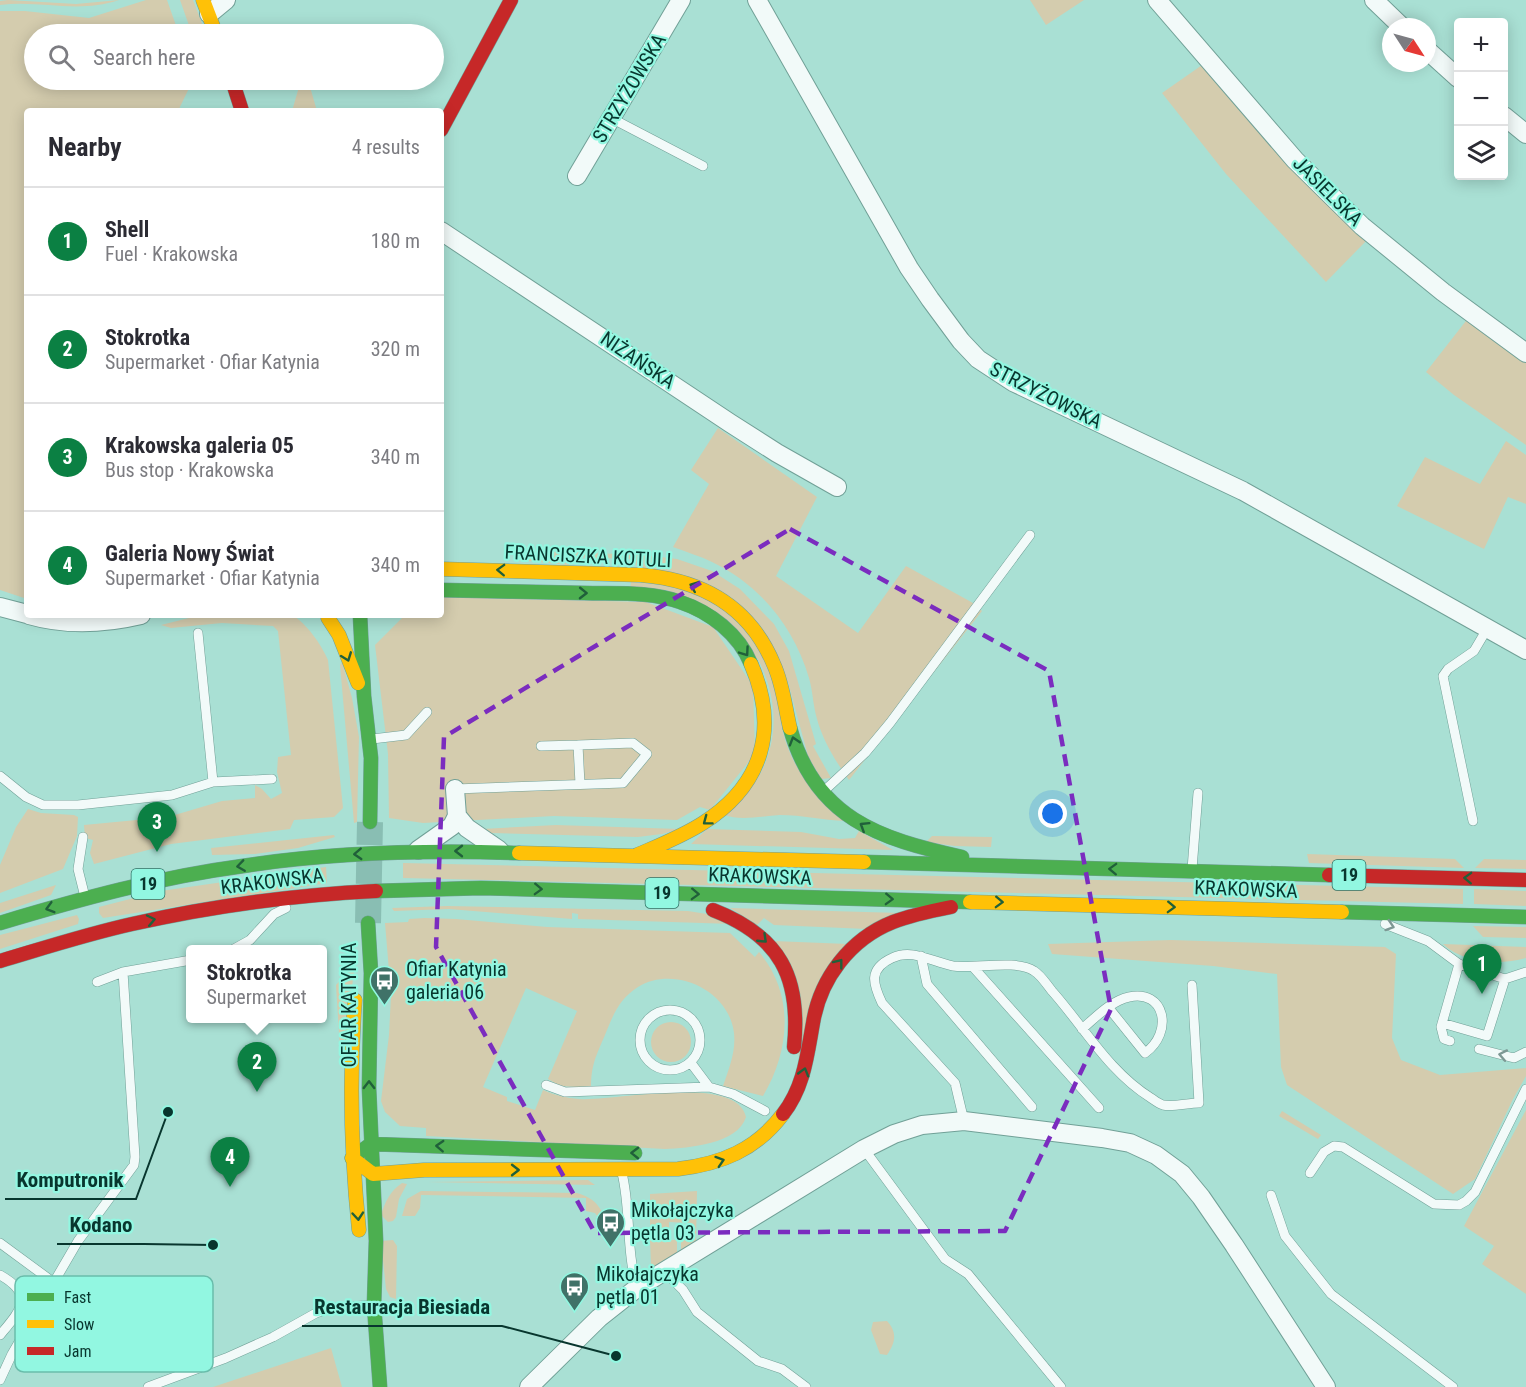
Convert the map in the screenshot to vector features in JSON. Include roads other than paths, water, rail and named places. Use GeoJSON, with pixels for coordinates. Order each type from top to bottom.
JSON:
{"type":"FeatureCollection","features":[{"type":"Feature","properties":{"kind":"street"},"geometry":{"type":"LineString","coordinates":[[212,24],[206,7],[226,0]]}},
{"type":"Feature","properties":{"kind":"street"},"geometry":{"type":"LineString","coordinates":[[444,124],[511,0]]}},
{"type":"Feature","properties":{"kind":"street","name":"STRZYŻOWSKA"},"geometry":{"type":"LineString","coordinates":[[577,176],[681,0]]}},
{"type":"Feature","properties":{"kind":"street","name":"STRZYŻOWSKA"},"geometry":{"type":"LineString","coordinates":[[757,0],[909,268],[945,320],[978,359],[1013,382],[1243,491],[1526,650]]}},
{"type":"Feature","properties":{"kind":"street","name":"JASIELSKA"},"geometry":{"type":"LineString","coordinates":[[1157,0],[1295,160],[1362,226],[1443,292],[1526,353]]}},
{"type":"Feature","properties":{"kind":"street"},"geometry":{"type":"LineString","coordinates":[[1374,0],[1393,18]]}},
{"type":"Feature","properties":{"kind":"street"},"geometry":{"type":"LineString","coordinates":[[1436,58],[1454,74]]}},
{"type":"Feature","properties":{"kind":"street"},"geometry":{"type":"LineString","coordinates":[[235,90],[241,108]]}},
{"type":"Feature","properties":{"kind":"street"},"geometry":{"type":"LineString","coordinates":[[1508,120],[1526,134]]}},
{"type":"Feature","properties":{"kind":"street","name":"NIŻAŃSKA"},"geometry":{"type":"LineString","coordinates":[[444,233],[730,423],[837,487]]}},
{"type":"Feature","properties":{"kind":"street","name":"FRANCISZKA KOTULI"},"geometry":{"type":"LineString","coordinates":[[444,569],[660,577],[696,586],[729,605],[754,630],[765,645],[780,681],[798,755],[823,792],[848,816],[884,837],[905,845],[999,865]]}},
{"type":"Feature","properties":{"kind":"street"},"geometry":{"type":"LineString","coordinates":[[622,594],[623,575]]}},
{"type":"Feature","properties":{"kind":"street","name":"FRANCISZKA KOTULI"},"geometry":{"type":"LineString","coordinates":[[444,590],[666,597],[704,612],[725,628],[751,660],[762,689],[766,708],[766,734],[760,758],[750,778],[737,795],[703,824],[637,855]]}},
{"type":"Feature","properties":{"kind":"street"},"geometry":{"type":"LineString","coordinates":[[0,607],[24,614]]}},
{"type":"Feature","properties":{"kind":"street"},"geometry":{"type":"LineString","coordinates":[[63,619],[91,624],[124,618]]}},
{"type":"Feature","properties":{"kind":"street"},"geometry":{"type":"LineString","coordinates":[[325,618],[339,635],[364,696]]}},
{"type":"Feature","properties":{"kind":"street"},"geometry":{"type":"LineString","coordinates":[[360,618],[364,696],[369,739],[370,822]]}},
{"type":"Feature","properties":{"kind":"street"},"geometry":{"type":"LineString","coordinates":[[455,789],[457,816],[467,828],[501,851]]}},
{"type":"Feature","properties":{"kind":"street"},"geometry":{"type":"LineString","coordinates":[[417,852],[449,829],[457,816]]}},
{"type":"Feature","properties":{"kind":"street","name":"KRAKOWSKA"},"geometry":{"type":"LineString","coordinates":[[0,923],[85,898],[234,867],[342,855],[417,852],[501,851],[1526,880]]}},
{"type":"Feature","properties":{"kind":"street","name":"KRAKOWSKA"},"geometry":{"type":"LineString","coordinates":[[0,961],[94,933],[212,908],[312,895],[422,888],[1526,917]]}},
{"type":"Feature","properties":{"kind":"street"},"geometry":{"type":"LineString","coordinates":[[595,891],[684,907]]}},
{"type":"Feature","properties":{"kind":"street"},"geometry":{"type":"LineString","coordinates":[[85,898],[94,933]]}},
{"type":"Feature","properties":{"kind":"street"},"geometry":{"type":"LineString","coordinates":[[652,1154],[371,1144],[352,1158],[372,1174],[424,1170],[678,1169],[716,1163],[743,1151],[768,1113],[793,1099],[804,1074],[814,1015],[820,995],[845,955],[872,932],[890,923],[977,902]]}},
{"type":"Feature","properties":{"kind":"street"},"geometry":{"type":"LineString","coordinates":[[708,910],[728,914],[745,922],[774,951],[786,968],[797,1018],[791,1060]]}},
{"type":"Feature","properties":{"kind":"street","name":"OFIAR KATYNIA"},"geometry":{"type":"LineString","coordinates":[[374,1305],[362,1247],[352,1158],[350,1053],[356,994],[368,923],[371,973],[369,1088],[376,1241],[374,1305],[380,1387]]}},
{"type":"Feature","properties":{"kind":"street"},"geometry":{"type":"LineString","coordinates":[[529,1387],[604,1313],[663,1270],[864,1149],[894,1134],[922,1125],[964,1121],[1130,1143],[1156,1155],[1182,1174],[1234,1245],[1326,1387]]}},
{"type":"Feature","properties":{"kind":"lane"},"geometry":{"type":"LineString","coordinates":[[611,118],[704,166]]}},
{"type":"Feature","properties":{"kind":"lane"},"geometry":{"type":"LineString","coordinates":[[823,792],[844,774],[890,723],[1029,535]]}},
{"type":"Feature","properties":{"kind":"lane"},"geometry":{"type":"LineString","coordinates":[[1473,820],[1443,676],[1448,669],[1474,651],[1488,629]]}},
{"type":"Feature","properties":{"kind":"lane"},"geometry":{"type":"LineString","coordinates":[[198,633],[213,782]]}},
{"type":"Feature","properties":{"kind":"lane"},"geometry":{"type":"LineString","coordinates":[[369,739],[406,735],[427,712]]}},
{"type":"Feature","properties":{"kind":"lane"},"geometry":{"type":"LineString","coordinates":[[455,789],[625,782],[647,754],[633,743],[541,746]]}},
{"type":"Feature","properties":{"kind":"lane"},"geometry":{"type":"LineString","coordinates":[[578,745],[580,784]]}},
{"type":"Feature","properties":{"kind":"lane"},"geometry":{"type":"LineString","coordinates":[[0,776],[26,797],[43,805],[80,804],[172,795],[213,782],[272,779]]}},
{"type":"Feature","properties":{"kind":"lane"},"geometry":{"type":"LineString","coordinates":[[1192,871],[1198,793]]}},
{"type":"Feature","properties":{"kind":"lane"},"geometry":{"type":"LineString","coordinates":[[83,837],[78,869],[85,898]]}},
{"type":"Feature","properties":{"kind":"lane"},"geometry":{"type":"LineString","coordinates":[[240,945],[250,940],[274,914],[312,895]]}},
{"type":"Feature","properties":{"kind":"lane"},"geometry":{"type":"LineString","coordinates":[[1334,911],[1392,926],[1428,941],[1459,964],[1504,979],[1526,972]]}},
{"type":"Feature","properties":{"kind":"lane"},"geometry":{"type":"LineString","coordinates":[[964,1121],[956,1083],[882,1003],[876,988],[875,972],[885,961],[902,953],[921,956],[938,963],[973,967],[1006,964],[1034,970],[1132,1086],[1162,1105],[1199,1103],[1192,985]]}},
{"type":"Feature","properties":{"kind":"lane"},"geometry":{"type":"LineString","coordinates":[[921,956],[927,984],[1032,1107]]}},
{"type":"Feature","properties":{"kind":"lane"},"geometry":{"type":"LineString","coordinates":[[97,982],[123,972],[186,961]]}},
{"type":"Feature","properties":{"kind":"lane"},"geometry":{"type":"LineString","coordinates":[[1450,1041],[1443,1039],[1442,1023],[1459,964]]}},
{"type":"Feature","properties":{"kind":"lane"},"geometry":{"type":"LineString","coordinates":[[973,967],[1099,1108]]}},
{"type":"Feature","properties":{"kind":"lane"},"geometry":{"type":"LineString","coordinates":[[57,1276],[78,1241],[134,1165],[123,972]]}},
{"type":"Feature","properties":{"kind":"lane"},"geometry":{"type":"LineString","coordinates":[[1442,1023],[1487,1036],[1504,979]]}},
{"type":"Feature","properties":{"kind":"lane"},"geometry":{"type":"LineString","coordinates":[[1082,1029],[1108,1007],[1129,997],[1145,997],[1158,1006],[1163,1020],[1161,1035],[1155,1046],[1145,1053],[1108,1007]]}},
{"type":"Feature","properties":{"kind":"lane"},"geometry":{"type":"LineString","coordinates":[[665,1010],[677,1010],[688,1015],[697,1026],[700,1035],[699,1048],[691,1063],[675,1070],[663,1069],[652,1064],[644,1055],[640,1044],[641,1032],[653,1015],[665,1010]]}},
{"type":"Feature","properties":{"kind":"lane"},"geometry":{"type":"LineString","coordinates":[[1479,1049],[1514,1058],[1526,1052]]}},
{"type":"Feature","properties":{"kind":"lane"},"geometry":{"type":"LineString","coordinates":[[691,1063],[709,1087]]}},
{"type":"Feature","properties":{"kind":"lane"},"geometry":{"type":"LineString","coordinates":[[546,1085],[565,1092],[709,1087],[733,1094],[768,1113]]}},
{"type":"Feature","properties":{"kind":"lane"},"geometry":{"type":"LineString","coordinates":[[1310,1173],[1324,1152],[1334,1146],[1343,1147],[1434,1204],[1459,1205],[1467,1201],[1474,1192],[1526,1089]]}},
{"type":"Feature","properties":{"kind":"lane"},"geometry":{"type":"LineString","coordinates":[[864,1149],[945,1259],[968,1274],[1061,1387]]}},
{"type":"Feature","properties":{"kind":"lane"},"geometry":{"type":"LineString","coordinates":[[621,1170],[626,1192],[632,1271],[637,1288]]}},
{"type":"Feature","properties":{"kind":"lane"},"geometry":{"type":"LineString","coordinates":[[1270,1195],[1286,1236],[1331,1294],[1345,1307],[1454,1387]]}},
{"type":"Feature","properties":{"kind":"lane"},"geometry":{"type":"LineString","coordinates":[[0,1243],[45,1276]]}},
{"type":"Feature","properties":{"kind":"lane"},"geometry":{"type":"LineString","coordinates":[[663,1270],[683,1290],[697,1312],[758,1361],[782,1369],[806,1387]]}},
{"type":"Feature","properties":{"kind":"lane"},"geometry":{"type":"LineString","coordinates":[[0,1275],[15,1286]]}},
{"type":"Feature","properties":{"kind":"lane"},"geometry":{"type":"LineString","coordinates":[[213,1363],[263,1342],[316,1313],[333,1308],[374,1305]]}},
{"type":"Feature","properties":{"kind":"lane"},"geometry":{"type":"LineString","coordinates":[[0,1335],[15,1317]]}},
{"type":"Feature","properties":{"kind":"lane"},"geometry":{"type":"LineString","coordinates":[[0,1380],[15,1349]]}},
{"type":"Feature","properties":{"kind":"lane"},"geometry":{"type":"LineString","coordinates":[[148,1387],[188,1372]]}},
{"type":"Feature","properties":{"kind":"tunnel"},"geometry":{"type":"LineString","coordinates":[[368,923],[370,822]]}},
{"type":"Feature","properties":{"kind":"place","name":"Krakowska galeria 05"},"geometry":{"type":"Point","coordinates":[157,852]}},
{"type":"Feature","properties":{"kind":"place","name":"Shell"},"geometry":{"type":"Point","coordinates":[1482,994]}},
{"type":"Feature","properties":{"kind":"place","name":"Ofiar Katynia galeria 06"},"geometry":{"type":"Point","coordinates":[385,1006]}},
{"type":"Feature","properties":{"kind":"place","name":"Stokrotka"},"geometry":{"type":"Point","coordinates":[257,1092]}},
{"type":"Feature","properties":{"kind":"place","name":"Komputronik"},"geometry":{"type":"Point","coordinates":[168,1112]}},
{"type":"Feature","properties":{"kind":"place","name":"Galeria Nowy Świat"},"geometry":{"type":"Point","coordinates":[230,1187]}},
{"type":"Feature","properties":{"kind":"place","name":"Kodano"},"geometry":{"type":"Point","coordinates":[213,1245]}},
{"type":"Feature","properties":{"kind":"place","name":"Mikołajczyka pętla 03"},"geometry":{"type":"Point","coordinates":[610,1248]}},
{"type":"Feature","properties":{"kind":"place","name":"Mikołajczyka pętla 01"},"geometry":{"type":"Point","coordinates":[575,1312]}},
{"type":"Feature","properties":{"kind":"place","name":"Restauracja Biesiada"},"geometry":{"type":"Point","coordinates":[616,1356]}}]}
